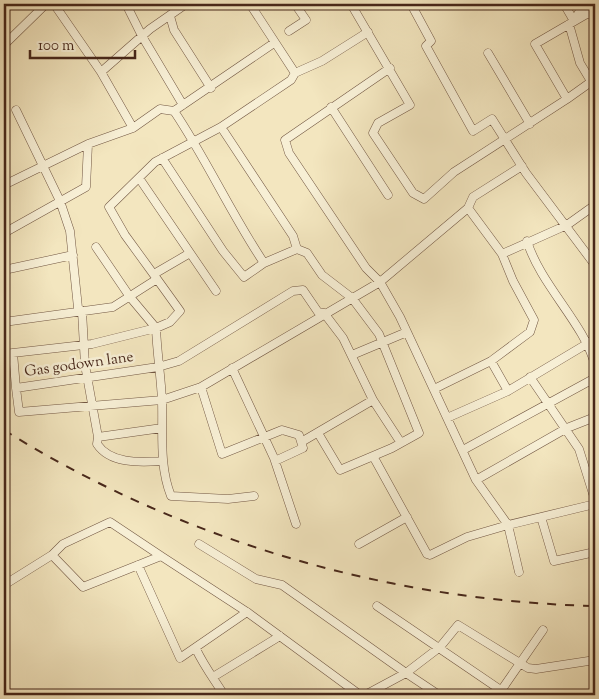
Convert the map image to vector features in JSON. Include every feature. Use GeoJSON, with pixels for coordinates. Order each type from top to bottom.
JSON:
{"type":"FeatureCollection","features":[{"type":"Feature","properties":{"kind":"street"},"geometry":{"type":"LineString","coordinates":[[4,45],[46,4]]}},
{"type":"Feature","properties":{"kind":"street"},"geometry":{"type":"LineString","coordinates":[[54,4],[101,72],[133,128]]}},
{"type":"Feature","properties":{"kind":"street"},"geometry":{"type":"LineString","coordinates":[[126,4],[142,36],[183,105]]}},
{"type":"Feature","properties":{"kind":"street"},"geometry":{"type":"LineString","coordinates":[[101,72],[142,36],[186,4]]}},
{"type":"Feature","properties":{"kind":"street"},"geometry":{"type":"LineString","coordinates":[[250,4],[295,74]]}},
{"type":"Feature","properties":{"kind":"street"},"geometry":{"type":"LineString","coordinates":[[288,31],[306,20],[295,4]]}},
{"type":"Feature","properties":{"kind":"street"},"geometry":{"type":"LineString","coordinates":[[351,4],[410,105],[378,123],[372,132],[413,193],[424,199],[454,172],[530,124],[588,84]]}},
{"type":"Feature","properties":{"kind":"street"},"geometry":{"type":"LineString","coordinates":[[411,4],[431,41],[426,46],[472,131],[492,119],[522,166],[594,260]]}},
{"type":"Feature","properties":{"kind":"street"},"geometry":{"type":"LineString","coordinates":[[564,4],[572,23],[580,64],[595,88]]}},
{"type":"Feature","properties":{"kind":"street"},"geometry":{"type":"LineString","coordinates":[[572,23],[584,4]]}},
{"type":"Feature","properties":{"kind":"street"},"geometry":{"type":"LineString","coordinates":[[566,99],[535,44],[590,12],[595,20]]}},
{"type":"Feature","properties":{"kind":"street"},"geometry":{"type":"LineString","coordinates":[[170,16],[174,30],[211,88]]}},
{"type":"Feature","properties":{"kind":"street"},"geometry":{"type":"LineString","coordinates":[[4,354],[83,345],[156,328],[170,322],[180,311],[125,235],[109,207],[162,158],[221,128],[291,80],[295,74],[322,61],[368,32]]}},
{"type":"Feature","properties":{"kind":"street"},"geometry":{"type":"LineString","coordinates":[[4,185],[45,167],[88,144],[133,128],[160,109],[174,111],[211,88],[274,43]]}},
{"type":"Feature","properties":{"kind":"street"},"geometry":{"type":"LineString","coordinates":[[488,53],[530,124]]}},
{"type":"Feature","properties":{"kind":"street"},"geometry":{"type":"LineString","coordinates":[[390,68],[285,140],[289,152],[361,260],[380,282],[407,332],[476,480],[508,525],[519,572]]}},
{"type":"Feature","properties":{"kind":"street"},"geometry":{"type":"LineString","coordinates":[[331,107],[388,194]]}},
{"type":"Feature","properties":{"kind":"street"},"geometry":{"type":"LineString","coordinates":[[16,110],[45,167],[60,201],[70,231],[76,298],[78,308],[82,311],[83,345],[87,378],[98,438],[96,441],[99,447],[131,463],[163,461]]}},
{"type":"Feature","properties":{"kind":"street"},"geometry":{"type":"LineString","coordinates":[[174,111],[195,142],[237,224],[264,264]]}},
{"type":"Feature","properties":{"kind":"street"},"geometry":{"type":"LineString","coordinates":[[221,128],[293,236],[297,249]]}},
{"type":"Feature","properties":{"kind":"street"},"geometry":{"type":"LineString","coordinates":[[4,233],[86,187],[88,144]]}},
{"type":"Feature","properties":{"kind":"street"},"geometry":{"type":"LineString","coordinates":[[162,158],[223,251],[244,277],[264,264],[297,249],[307,253],[322,275],[352,298],[380,334],[419,432],[401,443],[340,470],[318,433]]}},
{"type":"Feature","properties":{"kind":"street"},"geometry":{"type":"LineString","coordinates":[[16,388],[19,412],[162,400],[201,387],[324,313],[380,282],[468,208],[473,197],[522,166]]}},
{"type":"Feature","properties":{"kind":"street"},"geometry":{"type":"LineString","coordinates":[[139,178],[216,291]]}},
{"type":"Feature","properties":{"kind":"street"},"geometry":{"type":"LineString","coordinates":[[502,254],[527,241],[566,225],[595,205]]}},
{"type":"Feature","properties":{"kind":"street"},"geometry":{"type":"LineString","coordinates":[[434,389],[491,361],[530,332],[534,320],[512,281],[502,254],[468,208]]}},
{"type":"Feature","properties":{"kind":"street"},"geometry":{"type":"LineString","coordinates":[[527,241],[532,260],[587,345],[595,365]]}},
{"type":"Feature","properties":{"kind":"street"},"geometry":{"type":"LineString","coordinates":[[96,247],[130,296],[156,328],[162,400],[163,461],[165,483],[171,496],[228,499],[254,496]]}},
{"type":"Feature","properties":{"kind":"street"},"geometry":{"type":"LineString","coordinates":[[4,322],[114,307],[190,253]]}},
{"type":"Feature","properties":{"kind":"street"},"geometry":{"type":"LineString","coordinates":[[4,270],[73,255]]}},
{"type":"Feature","properties":{"kind":"street","name":"Gas godown lane"},"geometry":{"type":"LineString","coordinates":[[13,353],[16,388],[158,367],[179,361],[293,291],[302,290],[318,312],[324,313]]}},
{"type":"Feature","properties":{"kind":"street"},"geometry":{"type":"LineString","coordinates":[[324,313],[343,338],[373,400],[401,443]]}},
{"type":"Feature","properties":{"kind":"street"},"geometry":{"type":"LineString","coordinates":[[352,355],[407,332]]}},
{"type":"Feature","properties":{"kind":"street"},"geometry":{"type":"LineString","coordinates":[[447,418],[508,391],[595,339]]}},
{"type":"Feature","properties":{"kind":"street"},"geometry":{"type":"LineString","coordinates":[[491,361],[508,391]]}},
{"type":"Feature","properties":{"kind":"street"},"geometry":{"type":"LineString","coordinates":[[232,368],[275,461],[296,524]]}},
{"type":"Feature","properties":{"kind":"street"},"geometry":{"type":"LineString","coordinates":[[530,377],[567,428],[578,448],[595,500]]}},
{"type":"Feature","properties":{"kind":"street"},"geometry":{"type":"LineString","coordinates":[[463,450],[595,378]]}},
{"type":"Feature","properties":{"kind":"street"},"geometry":{"type":"LineString","coordinates":[[201,387],[222,454],[264,436],[288,430],[299,435],[303,441],[303,448],[275,461]]}},
{"type":"Feature","properties":{"kind":"street"},"geometry":{"type":"LineString","coordinates":[[303,441],[373,400]]}},
{"type":"Feature","properties":{"kind":"street"},"geometry":{"type":"LineString","coordinates":[[476,480],[567,428],[595,416]]}},
{"type":"Feature","properties":{"kind":"street"},"geometry":{"type":"LineString","coordinates":[[98,438],[162,428]]}},
{"type":"Feature","properties":{"kind":"street"},"geometry":{"type":"LineString","coordinates":[[373,456],[427,554],[430,555],[467,537],[595,504]]}},
{"type":"Feature","properties":{"kind":"street"},"geometry":{"type":"LineString","coordinates":[[359,544],[407,517]]}},
{"type":"Feature","properties":{"kind":"street"},"geometry":{"type":"LineString","coordinates":[[541,517],[554,561],[595,552]]}},
{"type":"Feature","properties":{"kind":"street"},"geometry":{"type":"LineString","coordinates":[[4,585],[52,555],[63,544],[110,522],[247,612],[360,695]]}},
{"type":"Feature","properties":{"kind":"street"},"geometry":{"type":"LineString","coordinates":[[199,544],[256,579],[282,585],[439,695]]}},
{"type":"Feature","properties":{"kind":"street"},"geometry":{"type":"LineString","coordinates":[[52,555],[83,587],[161,556]]}},
{"type":"Feature","properties":{"kind":"street"},"geometry":{"type":"LineString","coordinates":[[138,565],[180,658],[196,649],[247,612]]}},
{"type":"Feature","properties":{"kind":"street"},"geometry":{"type":"LineString","coordinates":[[4,605],[4,612]]}},
{"type":"Feature","properties":{"kind":"street"},"geometry":{"type":"LineString","coordinates":[[377,606],[440,647],[502,694],[543,630]]}},
{"type":"Feature","properties":{"kind":"street"},"geometry":{"type":"LineString","coordinates":[[365,695],[406,673],[440,647],[458,625],[521,664],[536,669],[595,660]]}},
{"type":"Feature","properties":{"kind":"street"},"geometry":{"type":"LineString","coordinates":[[214,677],[280,636]]}},
{"type":"Feature","properties":{"kind":"street"},"geometry":{"type":"LineString","coordinates":[[196,649],[205,668],[214,677],[224,695]]}},
{"type":"Feature","properties":{"kind":"railway"},"geometry":{"type":"LineString","coordinates":[[4,430],[71,469],[141,503],[213,533],[288,557],[363,577],[440,592],[517,602],[595,606]]}}]}
